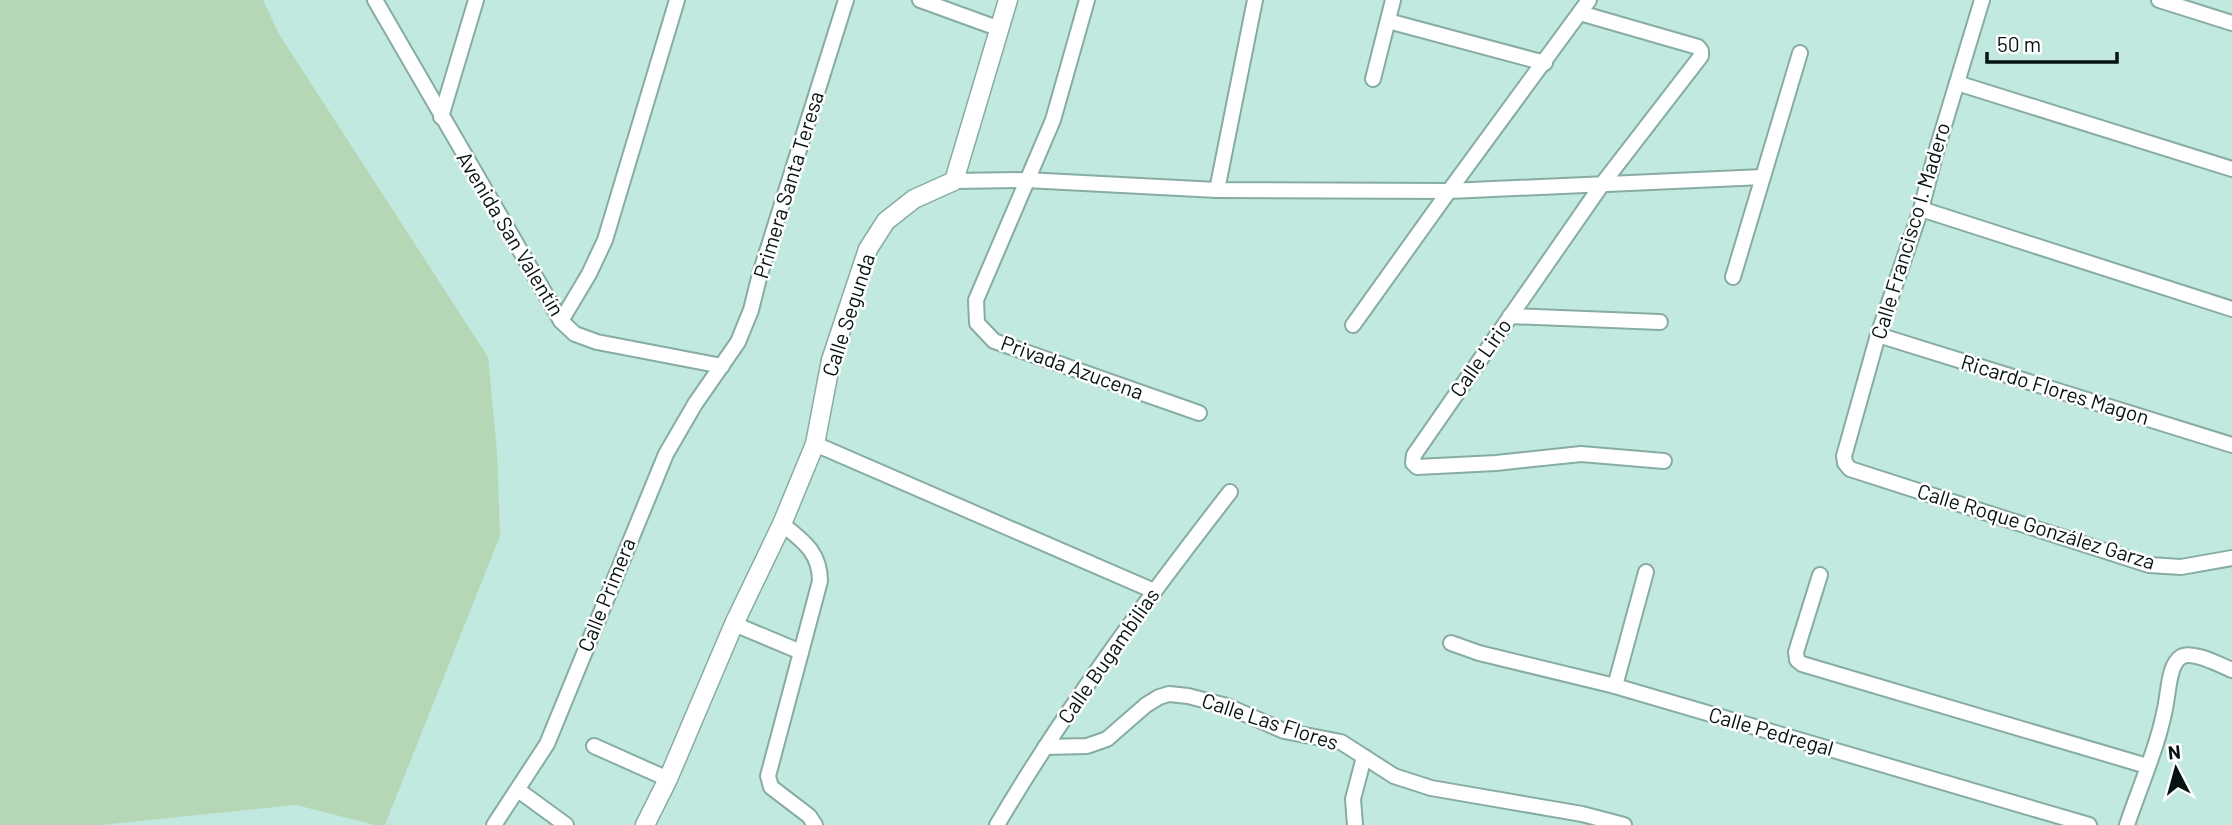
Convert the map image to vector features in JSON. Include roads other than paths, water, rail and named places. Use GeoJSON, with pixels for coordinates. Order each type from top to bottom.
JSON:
{"type":"FeatureCollection","features":[{"type":"Feature","properties":{"kind":"street","name":"Avenida San Valentín"},"geometry":{"type":"LineString","coordinates":[[375,0],[561,321],[575,334],[597,342],[723,366]]}},
{"type":"Feature","properties":{"kind":"street"},"geometry":{"type":"LineString","coordinates":[[441,117],[476,0]]}},
{"type":"Feature","properties":{"kind":"street"},"geometry":{"type":"LineString","coordinates":[[561,321],[589,274],[605,240],[677,0]]}},
{"type":"Feature","properties":{"kind":"street","name":"Primera Santa Teresa"},"geometry":{"type":"LineString","coordinates":[[723,366],[738,342],[751,310],[846,0]]}},
{"type":"Feature","properties":{"kind":"street"},"geometry":{"type":"LineString","coordinates":[[920,0],[1000,29]]}},
{"type":"Feature","properties":{"kind":"street"},"geometry":{"type":"LineString","coordinates":[[954,181],[1008,0]]}},
{"type":"Feature","properties":{"kind":"street","name":"Privada Azucena"},"geometry":{"type":"LineString","coordinates":[[1087,0],[1053,120],[976,300],[977,323],[994,341],[1199,413]]}},
{"type":"Feature","properties":{"kind":"street"},"geometry":{"type":"LineString","coordinates":[[1217,190],[1255,0]]}},
{"type":"Feature","properties":{"kind":"street"},"geometry":{"type":"LineString","coordinates":[[1373,79],[1393,0]]}},
{"type":"Feature","properties":{"kind":"street"},"geometry":{"type":"LineString","coordinates":[[1353,325],[1589,0]]}},
{"type":"Feature","properties":{"kind":"street","name":"Calle Francisco I. Madero"},"geometry":{"type":"LineString","coordinates":[[1845,463],[1844,456],[1878,335],[1921,209],[1982,0]]}},
{"type":"Feature","properties":{"kind":"street"},"geometry":{"type":"LineString","coordinates":[[2159,0],[2232,23]]}},
{"type":"Feature","properties":{"kind":"street","name":"Calle Lirio"},"geometry":{"type":"LineString","coordinates":[[1580,13],[1698,47],[1701,56],[1603,183],[1414,454],[1413,463],[1417,467],[1496,463],[1581,454],[1664,461]]}},
{"type":"Feature","properties":{"kind":"street"},"geometry":{"type":"LineString","coordinates":[[1388,21],[1545,63]]}},
{"type":"Feature","properties":{"kind":"street"},"geometry":{"type":"LineString","coordinates":[[1733,277],[1800,53]]}},
{"type":"Feature","properties":{"kind":"street"},"geometry":{"type":"LineString","coordinates":[[1957,83],[2232,169]]}},
{"type":"Feature","properties":{"kind":"street"},"geometry":{"type":"LineString","coordinates":[[1449,191],[1763,177]]}},
{"type":"Feature","properties":{"kind":"street","name":"Calle Segunda"},"geometry":{"type":"LineString","coordinates":[[645,825],[668,779],[734,624],[782,524],[815,444],[831,360],[868,249],[886,221],[914,199],[954,181],[1026,180],[1217,190],[1449,191]]}},
{"type":"Feature","properties":{"kind":"street"},"geometry":{"type":"LineString","coordinates":[[1921,209],[2232,309]]}},
{"type":"Feature","properties":{"kind":"street"},"geometry":{"type":"LineString","coordinates":[[1510,316],[1660,322]]}},
{"type":"Feature","properties":{"kind":"street","name":"Ricardo Flores Magon"},"geometry":{"type":"LineString","coordinates":[[1878,335],[2232,446]]}},
{"type":"Feature","properties":{"kind":"street","name":"Calle Primera"},"geometry":{"type":"LineString","coordinates":[[494,825],[547,744],[666,454],[695,404],[723,366]]}},
{"type":"Feature","properties":{"kind":"street"},"geometry":{"type":"LineString","coordinates":[[815,444],[1154,591]]}},
{"type":"Feature","properties":{"kind":"street","name":"Calle Roque González Garza"},"geometry":{"type":"LineString","coordinates":[[1845,463],[1850,469],[2148,565],[2181,567],[2232,558]]}},
{"type":"Feature","properties":{"kind":"street","name":"Calle Bugambilias"},"geometry":{"type":"LineString","coordinates":[[997,825],[1045,747],[1154,591],[1230,492]]}},
{"type":"Feature","properties":{"kind":"street"},"geometry":{"type":"LineString","coordinates":[[782,524],[805,543],[815,556],[820,566],[820,581],[768,781],[771,787],[809,816],[816,825]]}},
{"type":"Feature","properties":{"kind":"street"},"geometry":{"type":"LineString","coordinates":[[1615,686],[1646,572]]}},
{"type":"Feature","properties":{"kind":"street"},"geometry":{"type":"LineString","coordinates":[[1820,575],[1796,652],[1797,660],[1802,664],[2147,766]]}},
{"type":"Feature","properties":{"kind":"street"},"geometry":{"type":"LineString","coordinates":[[734,624],[801,652]]}},
{"type":"Feature","properties":{"kind":"street","name":"Calle Pedregal"},"geometry":{"type":"LineString","coordinates":[[1451,643],[1479,653],[1615,686],[2089,825]]}},
{"type":"Feature","properties":{"kind":"street"},"geometry":{"type":"LineString","coordinates":[[2127,825],[2164,718],[2171,675],[2177,661],[2191,654],[2232,670]]}},
{"type":"Feature","properties":{"kind":"street","name":"Calle Las Flores"},"geometry":{"type":"LineString","coordinates":[[1045,747],[1087,746],[1107,739],[1146,705],[1169,694],[1188,696],[1227,706],[1284,731],[1341,742],[1394,776],[1430,788],[1583,814],[1624,825]]}},
{"type":"Feature","properties":{"kind":"street"},"geometry":{"type":"LineString","coordinates":[[594,746],[668,779]]}},
{"type":"Feature","properties":{"kind":"street"},"geometry":{"type":"LineString","coordinates":[[1355,825],[1353,799],[1364,757]]}},
{"type":"Feature","properties":{"kind":"street"},"geometry":{"type":"LineString","coordinates":[[518,790],[566,825]]}}]}
